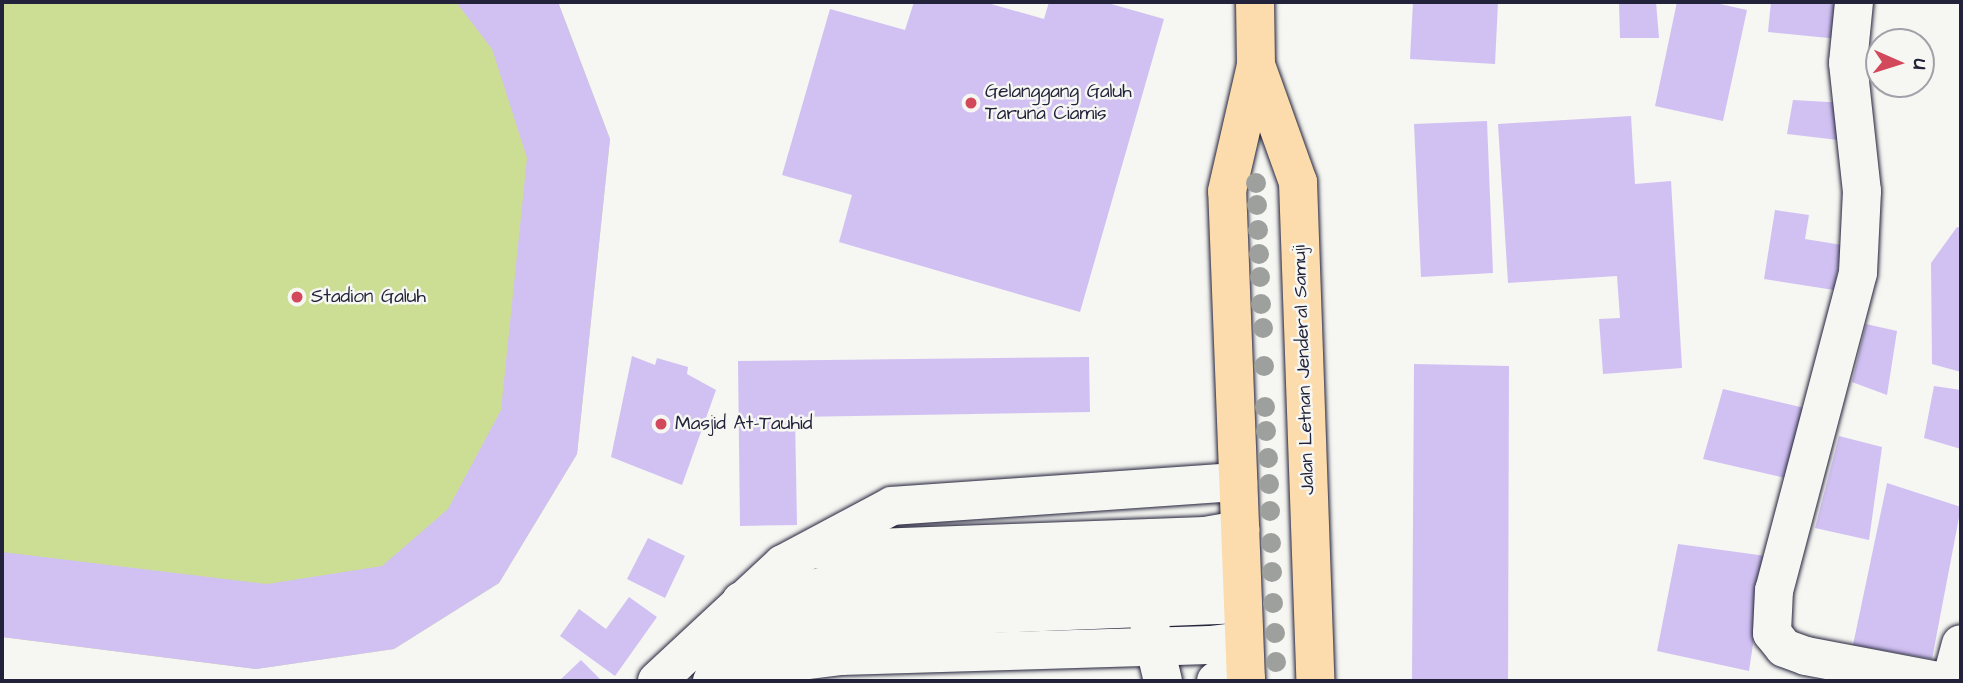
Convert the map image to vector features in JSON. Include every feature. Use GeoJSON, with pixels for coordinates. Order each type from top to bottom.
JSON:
{"type":"FeatureCollection","features":[{"type":"Feature","properties":{"kind":"main road","name":"Jalan Letnan Jenderal Samuji"},"geometry":{"type":"LineString","coordinates":[[1239,642],[1240,530],[1227,191],[1256,65],[1255,2]]}},
{"type":"Feature","properties":{"kind":"main road","name":"Jalan Letnan Jenderal Samuji"},"geometry":{"type":"LineString","coordinates":[[1256,65],[1298,183],[1315,681]]}},
{"type":"Feature","properties":{"kind":"street"},"geometry":{"type":"LineString","coordinates":[[1854,2],[1849,63],[1862,191],[1858,273],[1773,590],[1772,633],[1784,648],[1806,656],[1938,681]]}},
{"type":"Feature","properties":{"kind":"street"},"geometry":{"type":"LineString","coordinates":[[712,681],[784,614],[891,506],[1238,482]]}},
{"type":"Feature","properties":{"kind":"street"},"geometry":{"type":"LineString","coordinates":[[1107,490],[1155,646]]}},
{"type":"Feature","properties":{"kind":"street"},"geometry":{"type":"LineString","coordinates":[[784,614],[846,546],[1120,538],[1240,530]]}},
{"type":"Feature","properties":{"kind":"street"},"geometry":{"type":"LineString","coordinates":[[665,674],[844,583],[1132,575],[1239,642]]}},
{"type":"Feature","properties":{"kind":"street"},"geometry":{"type":"LineString","coordinates":[[665,674],[739,602],[784,614],[842,656],[1239,642]]}},
{"type":"Feature","properties":{"kind":"street"},"geometry":{"type":"LineString","coordinates":[[1951,681],[1961,644]]}},
{"type":"Feature","properties":{"kind":"green space","name":"Stadion Galuh"},"geometry":{"type":"Polygon","coordinates":[[[2,2],[558,2],[610,139],[577,454],[499,583],[394,649],[256,669],[2,637],[2,2]]]}},
{"type":"Feature","properties":{"kind":"building"},"geometry":{"type":"Polygon","coordinates":[[[456,2],[558,2],[610,139],[577,454],[499,583],[394,649],[256,669],[2,637],[2,552],[267,584],[382,566],[448,509],[501,410],[527,158],[492,49],[456,2]]]}},
{"type":"Feature","properties":{"kind":"building","name":"Gelanggang Galuh Taruna Ciamis"},"geometry":{"type":"Polygon","coordinates":[[[914,2],[984,2],[1044,19],[1049,2],[1104,2],[1164,19],[1080,312],[839,242],[852,195],[782,175],[830,9],[905,30],[914,2]]]}},
{"type":"Feature","properties":{"kind":"building"},"geometry":{"type":"Polygon","coordinates":[[[1413,2],[1498,2],[1495,64],[1410,59],[1413,2]]]}},
{"type":"Feature","properties":{"kind":"building"},"geometry":{"type":"Polygon","coordinates":[[[1619,2],[1656,2],[1659,38],[1620,38],[1619,2]]]}},
{"type":"Feature","properties":{"kind":"building"},"geometry":{"type":"Polygon","coordinates":[[[1677,2],[1711,2],[1747,10],[1723,121],[1655,106],[1677,2]]]}},
{"type":"Feature","properties":{"kind":"building"},"geometry":{"type":"Polygon","coordinates":[[[1771,2],[1842,2],[1839,39],[1768,32],[1771,2]]]}},
{"type":"Feature","properties":{"kind":"building"},"geometry":{"type":"Polygon","coordinates":[[[1793,100],[1846,103],[1847,141],[1787,134],[1793,100]]]}},
{"type":"Feature","properties":{"kind":"building"},"geometry":{"type":"Polygon","coordinates":[[[1631,116],[1635,184],[1671,181],[1682,368],[1603,374],[1599,319],[1620,318],[1617,276],[1508,283],[1498,124],[1631,116]]]}},
{"type":"Feature","properties":{"kind":"building"},"geometry":{"type":"Polygon","coordinates":[[[1487,121],[1493,273],[1421,277],[1414,124],[1487,121]]]}},
{"type":"Feature","properties":{"kind":"building"},"geometry":{"type":"Polygon","coordinates":[[[1775,210],[1809,215],[1805,239],[1842,245],[1834,290],[1764,279],[1775,210]]]}},
{"type":"Feature","properties":{"kind":"building"},"geometry":{"type":"Polygon","coordinates":[[[1957,227],[1961,228],[1961,372],[1932,364],[1931,263],[1957,227]]]}},
{"type":"Feature","properties":{"kind":"building"},"geometry":{"type":"Polygon","coordinates":[[[1866,324],[1897,331],[1887,395],[1852,382],[1866,324]]]}},
{"type":"Feature","properties":{"kind":"building","name":"Masjid At-Tauhid"},"geometry":{"type":"Polygon","coordinates":[[[632,356],[655,365],[657,358],[688,367],[687,374],[716,390],[682,485],[611,457],[632,356]]]}},
{"type":"Feature","properties":{"kind":"building"},"geometry":{"type":"Polygon","coordinates":[[[1089,357],[1090,412],[795,417],[797,525],[740,526],[738,361],[1089,357]]]}},
{"type":"Feature","properties":{"kind":"building"},"geometry":{"type":"Polygon","coordinates":[[[1414,364],[1509,366],[1508,681],[1412,681],[1414,364]]]}},
{"type":"Feature","properties":{"kind":"building"},"geometry":{"type":"Polygon","coordinates":[[[1934,386],[1961,390],[1961,449],[1924,438],[1934,386]]]}},
{"type":"Feature","properties":{"kind":"building"},"geometry":{"type":"Polygon","coordinates":[[[1723,389],[1809,409],[1794,480],[1703,459],[1723,389]]]}},
{"type":"Feature","properties":{"kind":"building"},"geometry":{"type":"Polygon","coordinates":[[[1839,436],[1882,447],[1869,540],[1815,528],[1839,436]]]}},
{"type":"Feature","properties":{"kind":"building"},"geometry":{"type":"Polygon","coordinates":[[[1887,483],[1961,507],[1932,659],[1853,645],[1887,483]]]}},
{"type":"Feature","properties":{"kind":"building"},"geometry":{"type":"Polygon","coordinates":[[[648,538],[685,556],[665,598],[627,579],[648,538]]]}},
{"type":"Feature","properties":{"kind":"building"},"geometry":{"type":"Polygon","coordinates":[[[1678,544],[1766,556],[1749,671],[1657,651],[1678,544]]]}},
{"type":"Feature","properties":{"kind":"building"},"geometry":{"type":"Polygon","coordinates":[[[629,597],[657,617],[615,676],[560,636],[579,609],[606,629],[629,597]]]}},
{"type":"Feature","properties":{"kind":"building"},"geometry":{"type":"Polygon","coordinates":[[[581,660],[602,681],[559,681],[581,660]]]}},
{"type":"Feature","properties":{"kind":"place","name":"Gelanggang Galuh Taruna Ciamis"},"geometry":{"type":"Point","coordinates":[971,103]}},
{"type":"Feature","properties":{"kind":"place","name":"Stadion Galuh"},"geometry":{"type":"Point","coordinates":[297,297]}},
{"type":"Feature","properties":{"kind":"place","name":"Masjid At-Tauhid"},"geometry":{"type":"Point","coordinates":[661,424]}}]}
